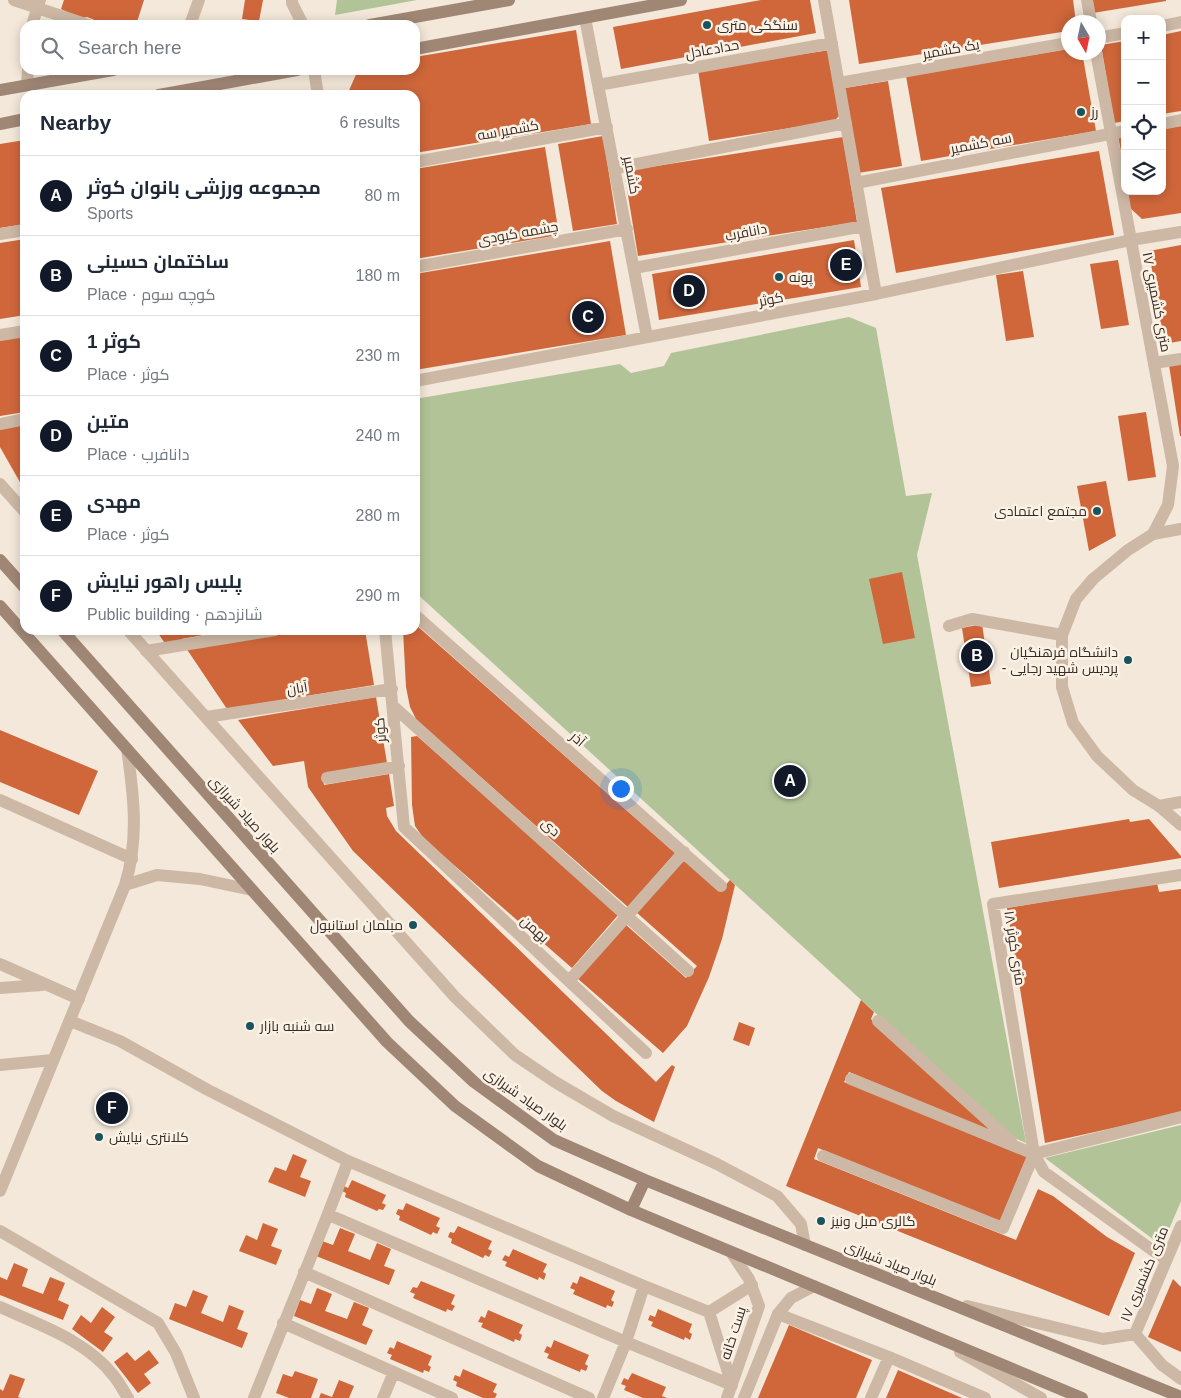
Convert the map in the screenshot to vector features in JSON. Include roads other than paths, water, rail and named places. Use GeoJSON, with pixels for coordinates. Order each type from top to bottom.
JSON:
{"type":"FeatureCollection","features":[{"type":"Feature","properties":{"kind":"main road"},"geometry":{"type":"LineString","coordinates":[[398,20],[509,0]]}},
{"type":"Feature","properties":{"kind":"main road"},"geometry":{"type":"LineString","coordinates":[[420,48],[681,0]]}},
{"type":"Feature","properties":{"kind":"main road"},"geometry":{"type":"LineString","coordinates":[[0,90],[84,75]]}},
{"type":"Feature","properties":{"kind":"main road"},"geometry":{"type":"LineString","coordinates":[[187,90],[269,75]]}},
{"type":"Feature","properties":{"kind":"main road"},"geometry":{"type":"LineString","coordinates":[[0,124],[20,120]]}},
{"type":"Feature","properties":{"kind":"main road"},"geometry":{"type":"LineString","coordinates":[[0,560],[20,582]]}},
{"type":"Feature","properties":{"kind":"main road"},"geometry":{"type":"LineString","coordinates":[[0,606],[20,629]]}},
{"type":"Feature","properties":{"kind":"main road"},"geometry":{"type":"LineString","coordinates":[[26,635],[387,1042],[455,1106],[538,1166],[631,1210],[1082,1398]]}},
{"type":"Feature","properties":{"kind":"main road","name":"بلوار صیاد شیرازی"},"geometry":{"type":"LineString","coordinates":[[66,635],[409,1021],[474,1082],[554,1140],[645,1180],[1181,1397]]}},
{"type":"Feature","properties":{"kind":"main road"},"geometry":{"type":"LineString","coordinates":[[631,1210],[645,1180]]}},
{"type":"Feature","properties":{"kind":"street"},"geometry":{"type":"LineString","coordinates":[[14,0],[39,4],[76,20]]}},
{"type":"Feature","properties":{"kind":"street"},"geometry":{"type":"LineString","coordinates":[[192,20],[198,0]]}},
{"type":"Feature","properties":{"kind":"street"},"geometry":{"type":"LineString","coordinates":[[292,0],[300,20]]}},
{"type":"Feature","properties":{"kind":"street"},"geometry":{"type":"LineString","coordinates":[[824,0],[876,294]]}},
{"type":"Feature","properties":{"kind":"street"},"geometry":{"type":"LineString","coordinates":[[1087,0],[1090,15]]}},
{"type":"Feature","properties":{"kind":"street"},"geometry":{"type":"LineString","coordinates":[[34,20],[39,4]]}},
{"type":"Feature","properties":{"kind":"street","name":"کشمیر"},"geometry":{"type":"LineString","coordinates":[[585,18],[648,337]]}},
{"type":"Feature","properties":{"kind":"street"},"geometry":{"type":"LineString","coordinates":[[1166,25],[1181,22]]}},
{"type":"Feature","properties":{"kind":"street"},"geometry":{"type":"LineString","coordinates":[[1106,37],[1121,34]]}},
{"type":"Feature","properties":{"kind":"street","name":"حدادعادل"},"geometry":{"type":"LineString","coordinates":[[598,85],[832,43]]}},
{"type":"Feature","properties":{"kind":"street","name":"یک کشمیر"},"geometry":{"type":"LineString","coordinates":[[839,83],[1061,45]]}},
{"type":"Feature","properties":{"kind":"street","name":"۱۷ متری کشمیری"},"geometry":{"type":"LineString","coordinates":[[1097,60],[1154,363],[1177,465],[1168,505],[1153,534]]}},
{"type":"Feature","properties":{"kind":"street"},"geometry":{"type":"LineString","coordinates":[[27,85],[28,75]]}},
{"type":"Feature","properties":{"kind":"street"},"geometry":{"type":"LineString","coordinates":[[315,75],[317,90]]}},
{"type":"Feature","properties":{"kind":"street"},"geometry":{"type":"LineString","coordinates":[[1166,123],[1181,120]]}},
{"type":"Feature","properties":{"kind":"street"},"geometry":{"type":"LineString","coordinates":[[616,168],[846,123]]}},
{"type":"Feature","properties":{"kind":"street","name":"کشمیر سه"},"geometry":{"type":"LineString","coordinates":[[420,161],[607,127]]}},
{"type":"Feature","properties":{"kind":"street","name":"سه کشمیر"},"geometry":{"type":"LineString","coordinates":[[856,183],[1121,132]]}},
{"type":"Feature","properties":{"kind":"street","name":"دانافرب"},"geometry":{"type":"LineString","coordinates":[[634,268],[864,226]]}},
{"type":"Feature","properties":{"kind":"street","name":"چشمه کبودی"},"geometry":{"type":"LineString","coordinates":[[420,266],[627,229]]}},
{"type":"Feature","properties":{"kind":"street"},"geometry":{"type":"LineString","coordinates":[[0,234],[20,231]]}},
{"type":"Feature","properties":{"kind":"street","name":"کوثر"},"geometry":{"type":"LineString","coordinates":[[420,380],[876,294],[1131,240],[1181,232]]}},
{"type":"Feature","properties":{"kind":"street"},"geometry":{"type":"LineString","coordinates":[[0,335],[20,332]]}},
{"type":"Feature","properties":{"kind":"street"},"geometry":{"type":"LineString","coordinates":[[1154,363],[1181,359]]}},
{"type":"Feature","properties":{"kind":"street"},"geometry":{"type":"LineString","coordinates":[[0,424],[20,420]]}},
{"type":"Feature","properties":{"kind":"street"},"geometry":{"type":"LineString","coordinates":[[0,484],[20,503]]}},
{"type":"Feature","properties":{"kind":"street"},"geometry":{"type":"LineString","coordinates":[[1181,529],[1153,534],[1128,550],[1093,579],[1076,599],[1062,635],[1062,687],[1073,723],[1097,756],[1133,790],[1159,806],[1181,825]]}},
{"type":"Feature","properties":{"kind":"street","name":"آذر"},"geometry":{"type":"LineString","coordinates":[[420,619],[721,886]]}},
{"type":"Feature","properties":{"kind":"street"},"geometry":{"type":"LineString","coordinates":[[949,626],[972,619],[1062,635]]}},
{"type":"Feature","properties":{"kind":"street"},"geometry":{"type":"LineString","coordinates":[[132,635],[455,997],[515,1055],[555,1082],[613,1116],[717,1164],[777,1196],[801,1224],[805,1245]]}},
{"type":"Feature","properties":{"kind":"street"},"geometry":{"type":"LineString","coordinates":[[146,651],[244,635]]}},
{"type":"Feature","properties":{"kind":"street","name":"کوثر"},"geometry":{"type":"LineString","coordinates":[[386,635],[404,827]]}},
{"type":"Feature","properties":{"kind":"street","name":"آبان"},"geometry":{"type":"LineString","coordinates":[[206,718],[392,688]]}},
{"type":"Feature","properties":{"kind":"street","name":"دی"},"geometry":{"type":"LineString","coordinates":[[394,707],[688,970]]}},
{"type":"Feature","properties":{"kind":"street"},"geometry":{"type":"LineString","coordinates":[[0,1190],[125,885],[132,859],[135,832],[134,794],[127,749]]}},
{"type":"Feature","properties":{"kind":"street"},"geometry":{"type":"LineString","coordinates":[[327,778],[399,766]]}},
{"type":"Feature","properties":{"kind":"street"},"geometry":{"type":"LineString","coordinates":[[0,800],[132,859]]}},
{"type":"Feature","properties":{"kind":"street"},"geometry":{"type":"LineString","coordinates":[[1159,806],[1181,802]]}},
{"type":"Feature","properties":{"kind":"street","name":"بهمن"},"geometry":{"type":"LineString","coordinates":[[404,827],[646,1053]]}},
{"type":"Feature","properties":{"kind":"street"},"geometry":{"type":"LineString","coordinates":[[569,981],[684,852]]}},
{"type":"Feature","properties":{"kind":"street"},"geometry":{"type":"LineString","coordinates":[[125,885],[157,875],[200,879],[252,890]]}},
{"type":"Feature","properties":{"kind":"street","name":"۱۸ متری کوثر"},"geometry":{"type":"LineString","coordinates":[[1034,1154],[993,904],[1181,875]]}},
{"type":"Feature","properties":{"kind":"street"},"geometry":{"type":"LineString","coordinates":[[0,964],[79,999]]}},
{"type":"Feature","properties":{"kind":"street"},"geometry":{"type":"LineString","coordinates":[[0,988],[45,985]]}},
{"type":"Feature","properties":{"kind":"street"},"geometry":{"type":"LineString","coordinates":[[70,1020],[120,1041],[208,1090],[348,1161],[709,1312]]}},
{"type":"Feature","properties":{"kind":"street"},"geometry":{"type":"LineString","coordinates":[[878,1021],[1018,1148]]}},
{"type":"Feature","properties":{"kind":"street"},"geometry":{"type":"LineString","coordinates":[[0,1066],[53,1060]]}},
{"type":"Feature","properties":{"kind":"street"},"geometry":{"type":"LineString","coordinates":[[851,1079],[1034,1154],[1181,1117]]}},
{"type":"Feature","properties":{"kind":"street"},"geometry":{"type":"LineString","coordinates":[[823,1156],[1003,1228],[1034,1154]]}},
{"type":"Feature","properties":{"kind":"street"},"geometry":{"type":"LineString","coordinates":[[1034,1154],[1044,1172],[1166,1260]]}},
{"type":"Feature","properties":{"kind":"street"},"geometry":{"type":"LineString","coordinates":[[254,1398],[283,1323],[329,1215],[348,1161]]}},
{"type":"Feature","properties":{"kind":"street"},"geometry":{"type":"LineString","coordinates":[[329,1215],[626,1342],[732,1385]]}},
{"type":"Feature","properties":{"kind":"street","name":"۱۷ متری کشمیری"},"geometry":{"type":"LineString","coordinates":[[1135,1334],[1181,1226]]}},
{"type":"Feature","properties":{"kind":"street"},"geometry":{"type":"LineString","coordinates":[[0,1231],[158,1322],[176,1353],[194,1398]]}},
{"type":"Feature","properties":{"kind":"street","name":"پست خانه"},"geometry":{"type":"LineString","coordinates":[[727,1398],[758,1306],[752,1285],[732,1252]]}},
{"type":"Feature","properties":{"kind":"street"},"geometry":{"type":"LineString","coordinates":[[304,1272],[589,1398]]}},
{"type":"Feature","properties":{"kind":"street"},"geometry":{"type":"LineString","coordinates":[[709,1312],[752,1285]]}},
{"type":"Feature","properties":{"kind":"street"},"geometry":{"type":"LineString","coordinates":[[603,1398],[626,1342],[644,1286]]}},
{"type":"Feature","properties":{"kind":"street"},"geometry":{"type":"LineString","coordinates":[[744,1398],[778,1314],[791,1298],[814,1286]]}},
{"type":"Feature","properties":{"kind":"street"},"geometry":{"type":"LineString","coordinates":[[939,1299],[1103,1339],[1135,1334],[1162,1365],[1181,1379]]}},
{"type":"Feature","properties":{"kind":"street"},"geometry":{"type":"LineString","coordinates":[[758,1306],[889,1357],[985,1398]]}},
{"type":"Feature","properties":{"kind":"street"},"geometry":{"type":"LineString","coordinates":[[0,1308],[57,1332],[88,1351],[112,1374],[128,1398]]}},
{"type":"Feature","properties":{"kind":"street"},"geometry":{"type":"LineString","coordinates":[[709,1312],[732,1385]]}},
{"type":"Feature","properties":{"kind":"street"},"geometry":{"type":"LineString","coordinates":[[283,1323],[452,1398]]}},
{"type":"Feature","properties":{"kind":"street"},"geometry":{"type":"LineString","coordinates":[[932,1336],[1041,1398]]}},
{"type":"Feature","properties":{"kind":"street"},"geometry":{"type":"LineString","coordinates":[[871,1398],[889,1357]]}},
{"type":"Feature","properties":{"kind":"street"},"geometry":{"type":"LineString","coordinates":[[383,1398],[394,1372]]}},
{"type":"Feature","properties":{"kind":"place","name":"سنگکی متری"},"geometry":{"type":"Point","coordinates":[707,25]}},
{"type":"Feature","properties":{"kind":"place","name":"رز"},"geometry":{"type":"Point","coordinates":[1081,112]}},
{"type":"Feature","properties":{"kind":"place","name":"مهدی"},"geometry":{"type":"Point","coordinates":[846,265]}},
{"type":"Feature","properties":{"kind":"place","name":"پونه"},"geometry":{"type":"Point","coordinates":[779,277]}},
{"type":"Feature","properties":{"kind":"place","name":"متین"},"geometry":{"type":"Point","coordinates":[689,291]}},
{"type":"Feature","properties":{"kind":"place","name":"کوثر 1"},"geometry":{"type":"Point","coordinates":[588,317]}},
{"type":"Feature","properties":{"kind":"place","name":"مجتمع اعتمادی"},"geometry":{"type":"Point","coordinates":[1097,511]}},
{"type":"Feature","properties":{"kind":"place","name":"ساختمان حسینی"},"geometry":{"type":"Point","coordinates":[977,656]}},
{"type":"Feature","properties":{"kind":"place","name":"دانشگاه فرهنگیان - پردیس شهید رجایی"},"geometry":{"type":"Point","coordinates":[1128,660]}},
{"type":"Feature","properties":{"kind":"place","name":"مجموعه ورزشی بانوان کوثر"},"geometry":{"type":"Point","coordinates":[790,781]}},
{"type":"Feature","properties":{"kind":"place","name":"مبلمان استانبول"},"geometry":{"type":"Point","coordinates":[413,925]}},
{"type":"Feature","properties":{"kind":"place","name":"سه شنبه بازار"},"geometry":{"type":"Point","coordinates":[250,1026]}},
{"type":"Feature","properties":{"kind":"place","name":"پلیس راهور نیایش"},"geometry":{"type":"Point","coordinates":[112,1108]}},
{"type":"Feature","properties":{"kind":"place","name":"کلانتری نیایش"},"geometry":{"type":"Point","coordinates":[99,1137]}},
{"type":"Feature","properties":{"kind":"place","name":"گالری مبل ونیز"},"geometry":{"type":"Point","coordinates":[821,1221]}}]}
